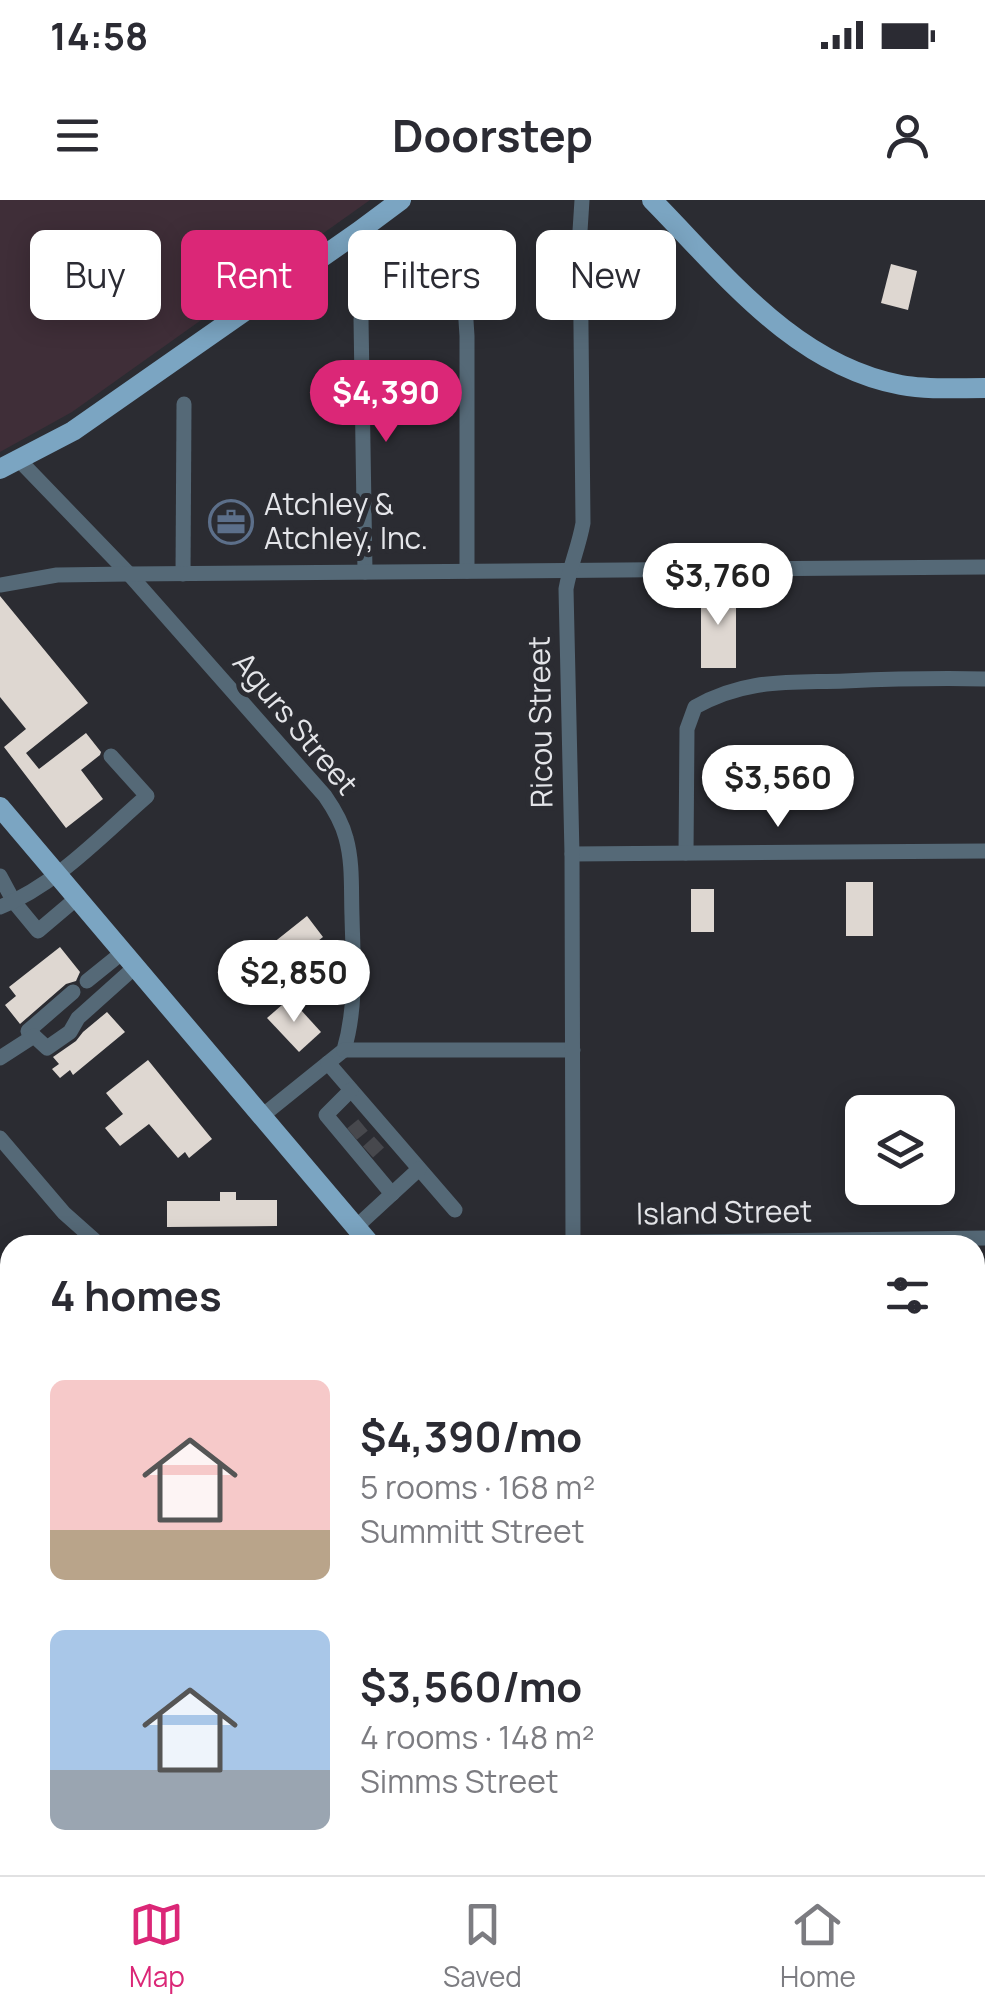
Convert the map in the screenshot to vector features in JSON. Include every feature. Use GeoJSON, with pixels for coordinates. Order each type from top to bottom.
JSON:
{"type":"FeatureCollection","features":[{"type":"Feature","properties":{"kind":"main road"},"geometry":{"type":"LineString","coordinates":[[10,465],[73,431],[401,200]]}},
{"type":"Feature","properties":{"kind":"main road"},"geometry":{"type":"LineString","coordinates":[[652,200],[783,330],[828,360],[900,385],[985,388]]}},
{"type":"Feature","properties":{"kind":"main road"},"geometry":{"type":"LineString","coordinates":[[0,807],[362,1235]]}},
{"type":"Feature","properties":{"kind":"street","name":"Ricou Street"},"geometry":{"type":"LineString","coordinates":[[573,1235],[572,854],[566,589],[584,523],[582,200]]}},
{"type":"Feature","properties":{"kind":"street"},"geometry":{"type":"LineString","coordinates":[[361,320],[365,572]]}},
{"type":"Feature","properties":{"kind":"street"},"geometry":{"type":"LineString","coordinates":[[465,320],[467,571]]}},
{"type":"Feature","properties":{"kind":"street"},"geometry":{"type":"LineString","coordinates":[[183,574],[184,404]]}},
{"type":"Feature","properties":{"kind":"street","name":"Agurs Street"},"geometry":{"type":"LineString","coordinates":[[10,465],[129,574],[324,796],[340,821],[351,870],[354,999],[344,1050]]}},
{"type":"Feature","properties":{"kind":"street"},"geometry":{"type":"LineString","coordinates":[[0,586],[56,576],[129,574],[985,566]]}},
{"type":"Feature","properties":{"kind":"street"},"geometry":{"type":"LineString","coordinates":[[686,853],[686,730],[695,706],[719,693],[745,686],[799,680],[985,679]]}},
{"type":"Feature","properties":{"kind":"street"},"geometry":{"type":"LineString","coordinates":[[7,904],[57,874],[146,796],[111,756]]}},
{"type":"Feature","properties":{"kind":"street"},"geometry":{"type":"LineString","coordinates":[[572,854],[985,851]]}},
{"type":"Feature","properties":{"kind":"street"},"geometry":{"type":"LineString","coordinates":[[0,876],[7,904],[38,931],[77,898]]}},
{"type":"Feature","properties":{"kind":"street"},"geometry":{"type":"LineString","coordinates":[[87,982],[129,959]]}},
{"type":"Feature","properties":{"kind":"street"},"geometry":{"type":"LineString","coordinates":[[73,992],[28,1031],[47,1048],[70,1032],[129,959]]}},
{"type":"Feature","properties":{"kind":"street"},"geometry":{"type":"LineString","coordinates":[[0,1058],[34,1036]]}},
{"type":"Feature","properties":{"kind":"street"},"geometry":{"type":"LineString","coordinates":[[262,1116],[344,1050],[573,1050]]}},
{"type":"Feature","properties":{"kind":"street"},"geometry":{"type":"LineString","coordinates":[[328,1062],[352,1090],[358,1128],[375,1147],[392,1194]]}},
{"type":"Feature","properties":{"kind":"street"},"geometry":{"type":"LineString","coordinates":[[352,1090],[326,1115],[358,1128],[375,1147],[419,1169],[455,1210]]}},
{"type":"Feature","properties":{"kind":"street"},"geometry":{"type":"LineString","coordinates":[[0,1138],[64,1212],[89,1235]]}},
{"type":"Feature","properties":{"kind":"street"},"geometry":{"type":"LineString","coordinates":[[356,1228],[419,1169]]}},
{"type":"Feature","properties":{"kind":"shaded area"},"geometry":{"type":"Polygon","coordinates":[[[0,200],[370,200],[328,230],[181,230],[181,320],[201,320],[72,412],[0,452],[0,200]]]}},
{"type":"Feature","properties":{"kind":"building"},"geometry":{"type":"Polygon","coordinates":[[[891,264],[917,271],[908,310],[881,303],[891,264]]]}},
{"type":"Feature","properties":{"kind":"building"},"geometry":{"type":"Polygon","coordinates":[[[701,589],[736,589],[736,668],[701,668],[701,589]]]}},
{"type":"Feature","properties":{"kind":"building"},"geometry":{"type":"Polygon","coordinates":[[[0,596],[88,703],[26,753],[39,769],[86,733],[101,752],[81,770],[103,799],[66,828],[4,747],[26,729],[0,697],[0,596]]]}},
{"type":"Feature","properties":{"kind":"building"},"geometry":{"type":"Polygon","coordinates":[[[846,882],[873,882],[873,936],[846,936],[846,882]]]}},
{"type":"Feature","properties":{"kind":"building"},"geometry":{"type":"Polygon","coordinates":[[[691,889],[714,889],[714,932],[691,932],[691,889]]]}},
{"type":"Feature","properties":{"kind":"building"},"geometry":{"type":"Polygon","coordinates":[[[307,916],[323,937],[275,975],[266,963],[276,956],[268,947],[307,916]]]}},
{"type":"Feature","properties":{"kind":"building"},"geometry":{"type":"Polygon","coordinates":[[[60,947],[80,972],[76,981],[66,984],[20,1024],[5,1005],[16,996],[9,987],[60,947]]]}},
{"type":"Feature","properties":{"kind":"building"},"geometry":{"type":"Polygon","coordinates":[[[290,998],[321,1032],[299,1052],[267,1018],[290,998]]]}},
{"type":"Feature","properties":{"kind":"building"},"geometry":{"type":"Polygon","coordinates":[[[107,1012],[125,1032],[73,1075],[70,1070],[60,1078],[52,1069],[59,1064],[53,1057],[107,1012]]]}},
{"type":"Feature","properties":{"kind":"building"},"geometry":{"type":"Polygon","coordinates":[[[148,1060],[212,1139],[189,1158],[185,1152],[178,1158],[149,1124],[120,1146],[105,1128],[123,1114],[106,1093],[148,1060]]]}},
{"type":"Feature","properties":{"kind":"building"},"geometry":{"type":"Polygon","coordinates":[[[220,1192],[236,1192],[236,1200],[277,1200],[277,1226],[167,1227],[167,1201],[220,1201],[220,1192]]]}},
{"type":"Feature","properties":{"kind":"tunnel"},"geometry":{"type":"LineString","coordinates":[[352,1134],[363,1125]]}},
{"type":"Feature","properties":{"kind":"tunnel"},"geometry":{"type":"LineString","coordinates":[[368,1152],[379,1142]]}},
{"type":"Feature","properties":{"kind":"place","name":"Atchley & Atchley, Inc."},"geometry":{"type":"Point","coordinates":[231,522]}}]}
